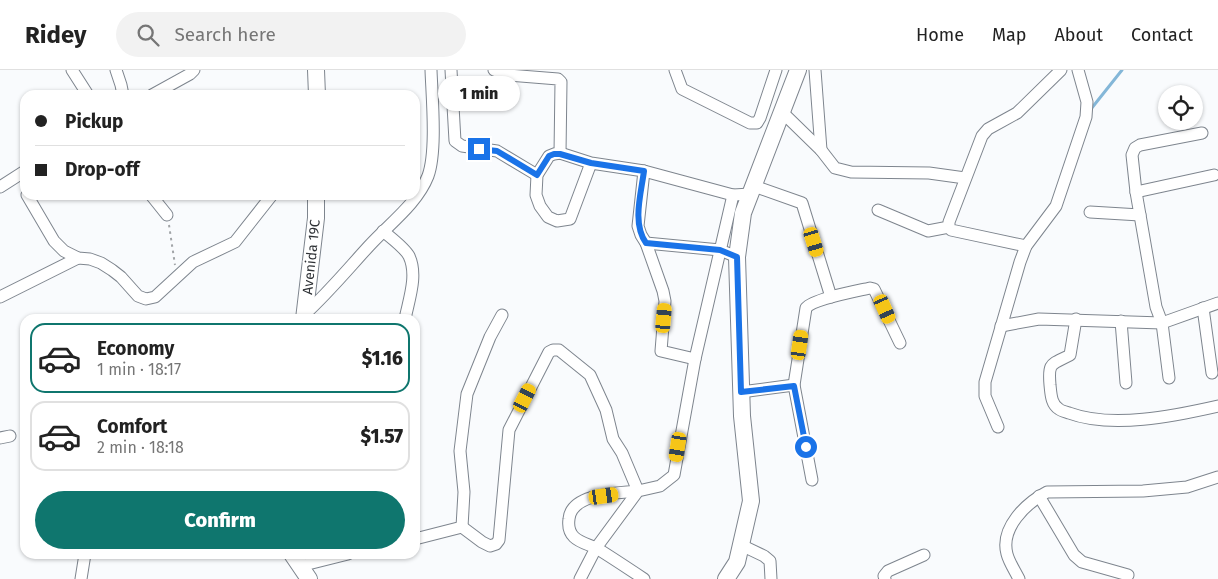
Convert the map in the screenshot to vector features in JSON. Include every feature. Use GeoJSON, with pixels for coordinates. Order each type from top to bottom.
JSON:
{"type":"FeatureCollection","features":[{"type":"Feature","properties":{"kind":"street"},"geometry":{"type":"LineString","coordinates":[[72,70],[85,90]]}},
{"type":"Feature","properties":{"kind":"street"},"geometry":{"type":"LineString","coordinates":[[116,70],[122,90]]}},
{"type":"Feature","properties":{"kind":"street"},"geometry":{"type":"LineString","coordinates":[[160,90],[194,70]]}},
{"type":"Feature","properties":{"kind":"street"},"geometry":{"type":"LineString","coordinates":[[316,70],[317,90]]}},
{"type":"Feature","properties":{"kind":"street"},"geometry":{"type":"LineString","coordinates":[[420,191],[428,175],[433,144],[431,70]]}},
{"type":"Feature","properties":{"kind":"street"},"geometry":{"type":"LineString","coordinates":[[450,70],[455,141],[457,144],[497,151],[537,175]]}},
{"type":"Feature","properties":{"kind":"street"},"geometry":{"type":"LineString","coordinates":[[494,70],[508,76],[558,79],[561,82],[560,154]]}},
{"type":"Feature","properties":{"kind":"street"},"geometry":{"type":"LineString","coordinates":[[676,70],[682,89],[750,123],[757,122],[760,118],[776,70]]}},
{"type":"Feature","properties":{"kind":"street"},"geometry":{"type":"LineString","coordinates":[[726,579],[737,562],[751,501],[742,416],[737,257],[744,213],[798,70]]}},
{"type":"Feature","properties":{"kind":"street"},"geometry":{"type":"LineString","coordinates":[[815,70],[821,150]]}},
{"type":"Feature","properties":{"kind":"street"},"geometry":{"type":"LineString","coordinates":[[949,227],[965,178],[982,136],[988,129],[1017,113],[1061,70]]}},
{"type":"Feature","properties":{"kind":"street"},"geometry":{"type":"LineString","coordinates":[[998,427],[984,389],[1026,246],[1056,206],[1086,117],[1086,102],[1078,70]]}},
{"type":"Feature","properties":{"kind":"street"},"geometry":{"type":"LineString","coordinates":[[782,112],[821,150],[835,168],[851,172],[929,172],[965,178]]}},
{"type":"Feature","properties":{"kind":"street"},"geometry":{"type":"LineString","coordinates":[[1169,378],[1162,323],[1156,307],[1136,192],[1132,154],[1135,148],[1140,145],[1202,133]]}},
{"type":"Feature","properties":{"kind":"street"},"geometry":{"type":"LineString","coordinates":[[591,163],[570,219],[557,221],[548,217],[540,206],[536,195],[537,175],[549,156],[554,154],[591,163],[644,171],[733,195],[752,190],[802,203],[831,297]]}},
{"type":"Feature","properties":{"kind":"street"},"geometry":{"type":"LineString","coordinates":[[644,171],[638,226],[646,243],[665,301],[661,350],[694,359]]}},
{"type":"Feature","properties":{"kind":"street"},"geometry":{"type":"LineString","coordinates":[[0,187],[20,175]]}},
{"type":"Feature","properties":{"kind":"street"},"geometry":{"type":"LineString","coordinates":[[1136,192],[1214,175]]}},
{"type":"Feature","properties":{"kind":"street"},"geometry":{"type":"LineString","coordinates":[[644,579],[596,548],[575,538],[570,532],[568,525],[569,514],[576,505],[587,498],[660,486],[674,475],[694,359],[733,195]]}},
{"type":"Feature","properties":{"kind":"street"},"geometry":{"type":"LineString","coordinates":[[30,200],[54,240],[64,251],[78,258],[90,259],[112,270],[138,296],[146,299],[155,297],[200,258],[235,242],[268,200]]}},
{"type":"Feature","properties":{"kind":"street"},"geometry":{"type":"LineString","coordinates":[[155,200],[167,216]]}},
{"type":"Feature","properties":{"kind":"street","name":"Avenida 19C"},"geometry":{"type":"LineString","coordinates":[[304,314],[316,218],[316,200]]}},
{"type":"Feature","properties":{"kind":"street"},"geometry":{"type":"LineString","coordinates":[[307,314],[414,200]]}},
{"type":"Feature","properties":{"kind":"street"},"geometry":{"type":"LineString","coordinates":[[878,210],[928,231],[949,227],[951,230],[1026,246]]}},
{"type":"Feature","properties":{"kind":"street"},"geometry":{"type":"LineString","coordinates":[[1090,212],[1140,215]]}},
{"type":"Feature","properties":{"kind":"street"},"geometry":{"type":"LineString","coordinates":[[383,231],[408,255],[410,262],[413,284],[406,314]]}},
{"type":"Feature","properties":{"kind":"street"},"geometry":{"type":"LineString","coordinates":[[646,243],[720,250],[737,257]]}},
{"type":"Feature","properties":{"kind":"street"},"geometry":{"type":"LineString","coordinates":[[0,297],[78,258]]}},
{"type":"Feature","properties":{"kind":"street"},"geometry":{"type":"LineString","coordinates":[[812,480],[794,386],[808,304],[870,288],[874,289],[900,343]]}},
{"type":"Feature","properties":{"kind":"street"},"geometry":{"type":"LineString","coordinates":[[1001,326],[1039,319],[1162,323],[1218,303]]}},
{"type":"Feature","properties":{"kind":"street"},"geometry":{"type":"LineString","coordinates":[[1203,308],[1212,373]]}},
{"type":"Feature","properties":{"kind":"street"},"geometry":{"type":"LineString","coordinates":[[462,528],[464,492],[460,451],[467,394],[490,337],[502,315]]}},
{"type":"Feature","properties":{"kind":"street"},"geometry":{"type":"LineString","coordinates":[[1076,320],[1070,354],[1051,365],[1048,370],[1051,400],[1058,409],[1080,417],[1112,421],[1181,414],[1218,406]]}},
{"type":"Feature","properties":{"kind":"street"},"geometry":{"type":"LineString","coordinates":[[1121,321],[1126,383]]}},
{"type":"Feature","properties":{"kind":"street"},"geometry":{"type":"LineString","coordinates":[[420,538],[462,528],[490,546],[496,544],[498,540],[509,430],[549,352],[553,350],[559,350],[590,375],[606,410],[613,439],[622,453],[638,490]]}},
{"type":"Feature","properties":{"kind":"street"},"geometry":{"type":"LineString","coordinates":[[741,392],[794,386]]}},
{"type":"Feature","properties":{"kind":"street"},"geometry":{"type":"LineString","coordinates":[[1019,579],[1007,554],[1006,538],[1019,512],[1039,496],[1047,492],[1143,491],[1187,487],[1218,477]]}},
{"type":"Feature","properties":{"kind":"street"},"geometry":{"type":"LineString","coordinates":[[580,579],[596,548],[638,490]]}},
{"type":"Feature","properties":{"kind":"street"},"geometry":{"type":"LineString","coordinates":[[1039,496],[1074,556],[1082,562],[1128,575]]}},
{"type":"Feature","properties":{"kind":"street"},"geometry":{"type":"LineString","coordinates":[[741,545],[764,556],[770,562],[771,579]]}},
{"type":"Feature","properties":{"kind":"street"},"geometry":{"type":"LineString","coordinates":[[884,579],[888,571],[924,555]]}},
{"type":"Feature","properties":{"kind":"street"},"geometry":{"type":"LineString","coordinates":[[82,579],[84,559]]}},
{"type":"Feature","properties":{"kind":"street"},"geometry":{"type":"LineString","coordinates":[[300,566],[328,559]]}},
{"type":"Feature","properties":{"kind":"path"},"geometry":{"type":"LineString","coordinates":[[167,216],[177,276]]}},
{"type":"Feature","properties":{"kind":"waterway"},"geometry":{"type":"LineString","coordinates":[[1091,109],[1122,70]]}},
{"type":"Feature","properties":{"kind":"route"},"geometry":{"type":"LineString","coordinates":[[479,149],[497,151],[537,175],[549,156],[554,154],[591,163],[644,171],[638,226],[646,243],[720,250],[737,257],[741,392],[794,386],[806,447]]}}]}
